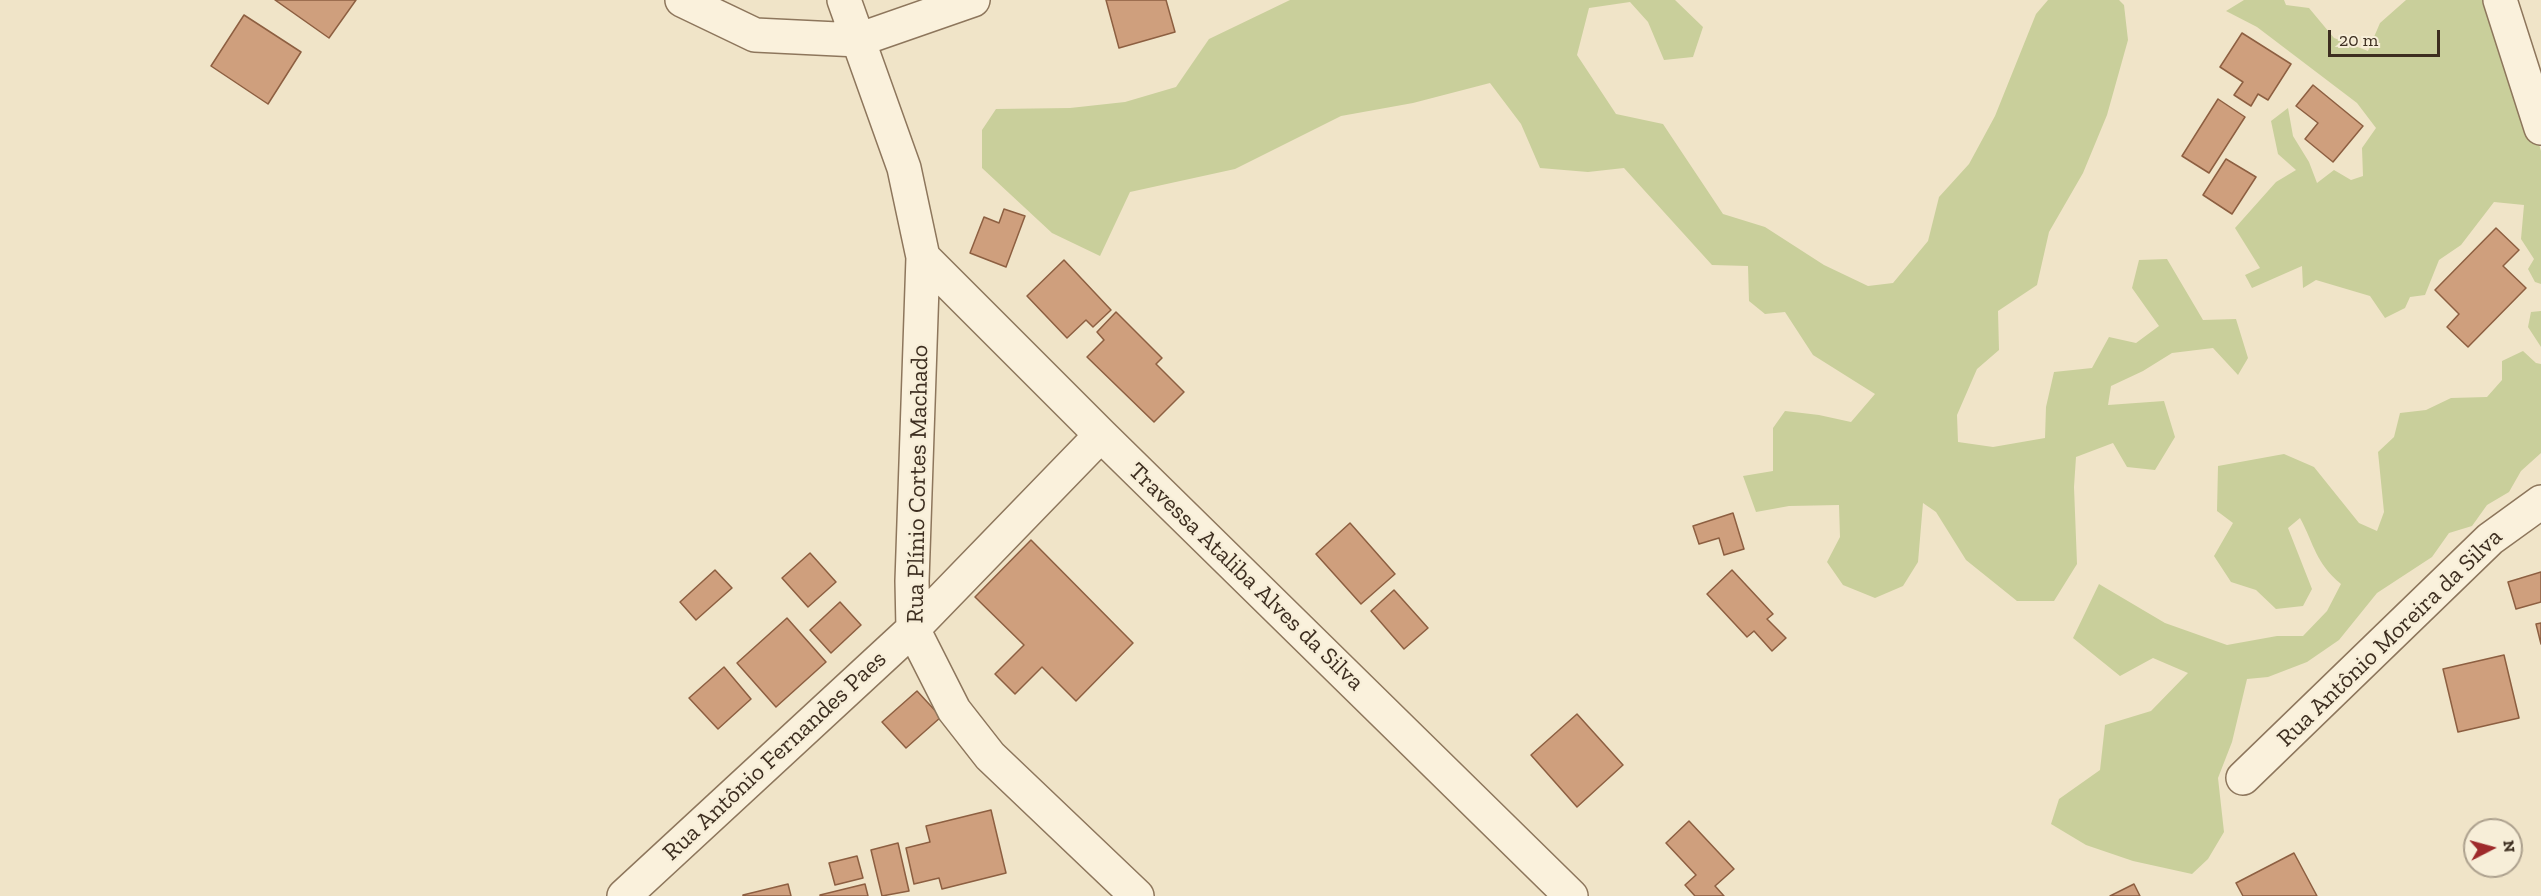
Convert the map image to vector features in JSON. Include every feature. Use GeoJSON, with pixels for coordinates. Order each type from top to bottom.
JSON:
{"type":"FeatureCollection","features":[{"type":"Feature","properties":{"kind":"street"},"geometry":{"type":"LineString","coordinates":[[682,0],[755,35],[858,40],[973,0]]}},
{"type":"Feature","properties":{"kind":"street","name":"Rua Plínio Cortes Machado"},"geometry":{"type":"LineString","coordinates":[[844,0],[904,168],[923,257],[912,581],[913,629],[954,710],[990,756],[1137,896]]}},
{"type":"Feature","properties":{"kind":"street"},"geometry":{"type":"LineString","coordinates":[[2499,0],[2541,128]]}},
{"type":"Feature","properties":{"kind":"street","name":"Travessa Ataliba Alves da Silva"},"geometry":{"type":"LineString","coordinates":[[923,257],[1571,896]]}},
{"type":"Feature","properties":{"kind":"street","name":"Rua Antônio Fernandes Paes"},"geometry":{"type":"LineString","coordinates":[[624,896],[913,629],[1101,435]]}},
{"type":"Feature","properties":{"kind":"street","name":"Rua Antônio Moreira da Silva"},"geometry":{"type":"LineString","coordinates":[[2243,778],[2490,539],[2541,502]]}},
{"type":"Feature","properties":{"kind":"green space"},"geometry":{"type":"Polygon","coordinates":[[[1290,0],[1675,0],[1703,27],[1693,57],[1664,60],[1648,22],[1630,2],[1589,8],[1577,55],[1616,114],[1663,124],[1723,214],[1765,227],[1824,265],[1868,286],[1893,283],[1928,241],[1939,197],[1969,164],[1995,116],[2036,14],[2048,0],[2119,0],[2124,5],[2128,40],[2107,115],[2083,173],[2049,232],[2037,285],[1998,311],[1999,350],[1977,369],[1957,415],[1958,442],[1993,447],[2045,438],[2046,407],[2054,372],[2092,368],[2109,337],[2136,343],[2159,326],[2132,288],[2139,260],[2167,259],[2203,320],[2236,319],[2248,358],[2238,375],[2213,348],[2172,353],[2143,371],[2111,386],[2108,405],[2164,401],[2175,437],[2155,470],[2127,467],[2113,443],[2076,457],[2074,487],[2077,564],[2054,601],[2017,601],[1966,560],[1936,512],[1923,503],[1918,562],[1903,586],[1875,598],[1843,585],[1827,562],[1840,537],[1839,505],[1789,506],[1756,512],[1743,476],[1773,471],[1773,428],[1785,411],[1851,422],[1875,394],[1813,355],[1785,312],[1765,314],[1749,301],[1748,266],[1712,265],[1624,168],[1588,172],[1540,168],[1521,124],[1490,83],[1413,103],[1341,116],[1235,169],[1130,192],[1100,256],[1052,233],[982,168],[982,130],[996,109],[1070,108],[1125,102],[1176,87],[1209,39],[1290,0]]]}},
{"type":"Feature","properties":{"kind":"green space"},"geometry":{"type":"Polygon","coordinates":[[[2244,0],[2284,0],[2286,5],[2309,8],[2334,38],[2368,51],[2380,23],[2406,0],[2495,0],[2541,151],[2541,284],[2535,282],[2528,269],[2534,259],[2521,239],[2524,205],[2494,202],[2461,245],[2439,260],[2425,295],[2410,297],[2405,308],[2385,318],[2370,296],[2316,280],[2303,288],[2302,266],[2252,288],[2245,275],[2260,268],[2235,228],[2276,182],[2296,170],[2278,154],[2271,121],[2288,108],[2293,136],[2309,162],[2317,183],[2334,170],[2351,180],[2363,176],[2362,148],[2376,128],[2357,103],[2257,27],[2226,11],[2244,0]]]}},
{"type":"Feature","properties":{"kind":"green space"},"geometry":{"type":"Polygon","coordinates":[[[2541,311],[2541,347],[2528,327],[2531,312],[2541,311]]]}},
{"type":"Feature","properties":{"kind":"green space"},"geometry":{"type":"Polygon","coordinates":[[[2523,351],[2536,363],[2541,364],[2541,453],[2521,471],[2509,492],[2487,505],[2472,526],[2449,533],[2432,557],[2377,593],[2339,640],[2307,662],[2268,677],[2247,679],[2232,742],[2218,778],[2224,832],[2208,859],[2192,874],[2133,861],[2086,845],[2051,824],[2059,799],[2100,770],[2105,725],[2151,711],[2188,673],[2153,658],[2120,676],[2073,638],[2099,584],[2165,623],[2227,645],[2277,636],[2303,636],[2327,611],[2341,584],[2332,576],[2316,553],[2300,518],[2288,528],[2312,589],[2303,606],[2276,609],[2256,590],[2231,582],[2214,556],[2233,523],[2217,511],[2218,466],[2284,454],[2314,467],[2359,523],[2377,531],[2384,512],[2378,452],[2394,437],[2400,413],[2426,410],[2451,398],[2487,397],[2502,380],[2502,361],[2523,351]]]}},
{"type":"Feature","properties":{"kind":"building"},"geometry":{"type":"Polygon","coordinates":[[[275,0],[356,0],[329,38],[275,0]]]}},
{"type":"Feature","properties":{"kind":"building"},"geometry":{"type":"Polygon","coordinates":[[[1106,0],[1166,0],[1175,32],[1119,48],[1106,0]]]}},
{"type":"Feature","properties":{"kind":"building"},"geometry":{"type":"Polygon","coordinates":[[[244,15],[301,52],[268,104],[211,66],[244,15]]]}},
{"type":"Feature","properties":{"kind":"building"},"geometry":{"type":"Polygon","coordinates":[[[2242,33],[2291,64],[2268,100],[2258,94],[2251,106],[2234,95],[2243,82],[2220,67],[2242,33]]]}},
{"type":"Feature","properties":{"kind":"building"},"geometry":{"type":"Polygon","coordinates":[[[2313,85],[2363,126],[2333,162],[2305,139],[2318,123],[2296,106],[2313,85]]]}},
{"type":"Feature","properties":{"kind":"building"},"geometry":{"type":"Polygon","coordinates":[[[2218,99],[2245,117],[2209,173],[2182,156],[2218,99]]]}},
{"type":"Feature","properties":{"kind":"building"},"geometry":{"type":"Polygon","coordinates":[[[2226,159],[2256,177],[2232,214],[2203,195],[2226,159]]]}},
{"type":"Feature","properties":{"kind":"building"},"geometry":{"type":"Polygon","coordinates":[[[1004,209],[1025,216],[1006,267],[970,253],[984,217],[999,223],[1004,209]]]}},
{"type":"Feature","properties":{"kind":"building"},"geometry":{"type":"Polygon","coordinates":[[[2496,228],[2519,250],[2503,266],[2526,288],[2468,347],[2447,327],[2459,314],[2435,290],[2496,228]]]}},
{"type":"Feature","properties":{"kind":"building"},"geometry":{"type":"Polygon","coordinates":[[[1064,260],[1111,310],[1093,327],[1086,320],[1067,338],[1027,296],[1064,260]]]}},
{"type":"Feature","properties":{"kind":"building"},"geometry":{"type":"Polygon","coordinates":[[[1116,312],[1162,358],[1156,364],[1184,392],[1154,422],[1087,357],[1104,340],[1097,332],[1116,312]]]}},
{"type":"Feature","properties":{"kind":"building"},"geometry":{"type":"Polygon","coordinates":[[[1733,513],[1744,549],[1724,555],[1719,538],[1699,544],[1693,526],[1733,513]]]}},
{"type":"Feature","properties":{"kind":"building"},"geometry":{"type":"Polygon","coordinates":[[[1350,523],[1395,574],[1361,604],[1316,554],[1350,523]]]}},
{"type":"Feature","properties":{"kind":"building"},"geometry":{"type":"Polygon","coordinates":[[[1031,540],[1133,643],[1076,701],[1042,667],[1015,694],[995,674],[1024,645],[975,597],[1031,540]]]}},
{"type":"Feature","properties":{"kind":"building"},"geometry":{"type":"Polygon","coordinates":[[[810,553],[836,582],[808,607],[782,578],[810,553]]]}},
{"type":"Feature","properties":{"kind":"building"},"geometry":{"type":"Polygon","coordinates":[[[715,570],[732,588],[696,620],[680,602],[715,570]]]}},
{"type":"Feature","properties":{"kind":"building"},"geometry":{"type":"Polygon","coordinates":[[[1732,570],[1773,614],[1767,619],[1786,638],[1772,651],[1754,631],[1747,637],[1707,594],[1732,570]]]}},
{"type":"Feature","properties":{"kind":"building"},"geometry":{"type":"Polygon","coordinates":[[[2541,572],[2541,602],[2516,609],[2508,582],[2541,572]]]}},
{"type":"Feature","properties":{"kind":"building"},"geometry":{"type":"Polygon","coordinates":[[[1394,590],[1428,628],[1404,649],[1371,611],[1394,590]]]}},
{"type":"Feature","properties":{"kind":"building"},"geometry":{"type":"Polygon","coordinates":[[[840,602],[861,625],[831,653],[810,630],[840,602]]]}},
{"type":"Feature","properties":{"kind":"building"},"geometry":{"type":"Polygon","coordinates":[[[787,618],[826,662],[776,707],[737,663],[787,618]]]}},
{"type":"Feature","properties":{"kind":"building"},"geometry":{"type":"Polygon","coordinates":[[[2541,623],[2541,644],[2536,624],[2541,623]]]}},
{"type":"Feature","properties":{"kind":"building"},"geometry":{"type":"Polygon","coordinates":[[[2504,655],[2519,718],[2458,732],[2443,669],[2504,655]]]}},
{"type":"Feature","properties":{"kind":"building"},"geometry":{"type":"Polygon","coordinates":[[[724,667],[751,699],[718,729],[689,698],[724,667]]]}},
{"type":"Feature","properties":{"kind":"building"},"geometry":{"type":"Polygon","coordinates":[[[917,691],[941,717],[906,748],[882,722],[917,691]]]}},
{"type":"Feature","properties":{"kind":"building"},"geometry":{"type":"Polygon","coordinates":[[[1577,714],[1623,765],[1577,807],[1531,755],[1577,714]]]}},
{"type":"Feature","properties":{"kind":"building"},"geometry":{"type":"Polygon","coordinates":[[[991,810],[1006,873],[942,889],[939,878],[914,884],[906,848],[930,842],[926,826],[991,810]]]}},
{"type":"Feature","properties":{"kind":"building"},"geometry":{"type":"Polygon","coordinates":[[[1689,821],[1734,869],[1715,886],[1724,896],[1695,896],[1685,885],[1696,875],[1666,843],[1689,821]]]}},
{"type":"Feature","properties":{"kind":"building"},"geometry":{"type":"Polygon","coordinates":[[[898,843],[909,891],[882,896],[871,850],[898,843]]]}},
{"type":"Feature","properties":{"kind":"building"},"geometry":{"type":"Polygon","coordinates":[[[2294,853],[2317,896],[2243,896],[2236,883],[2294,853]]]}},
{"type":"Feature","properties":{"kind":"building"},"geometry":{"type":"Polygon","coordinates":[[[857,856],[863,878],[835,885],[829,863],[857,856]]]}},
{"type":"Feature","properties":{"kind":"building"},"geometry":{"type":"Polygon","coordinates":[[[788,884],[791,896],[743,896],[743,895],[788,884]]]}},
{"type":"Feature","properties":{"kind":"building"},"geometry":{"type":"Polygon","coordinates":[[[865,884],[868,896],[820,896],[820,895],[865,884]]]}},
{"type":"Feature","properties":{"kind":"building"},"geometry":{"type":"Polygon","coordinates":[[[2134,884],[2140,896],[2110,896],[2134,884]]]}}]}
